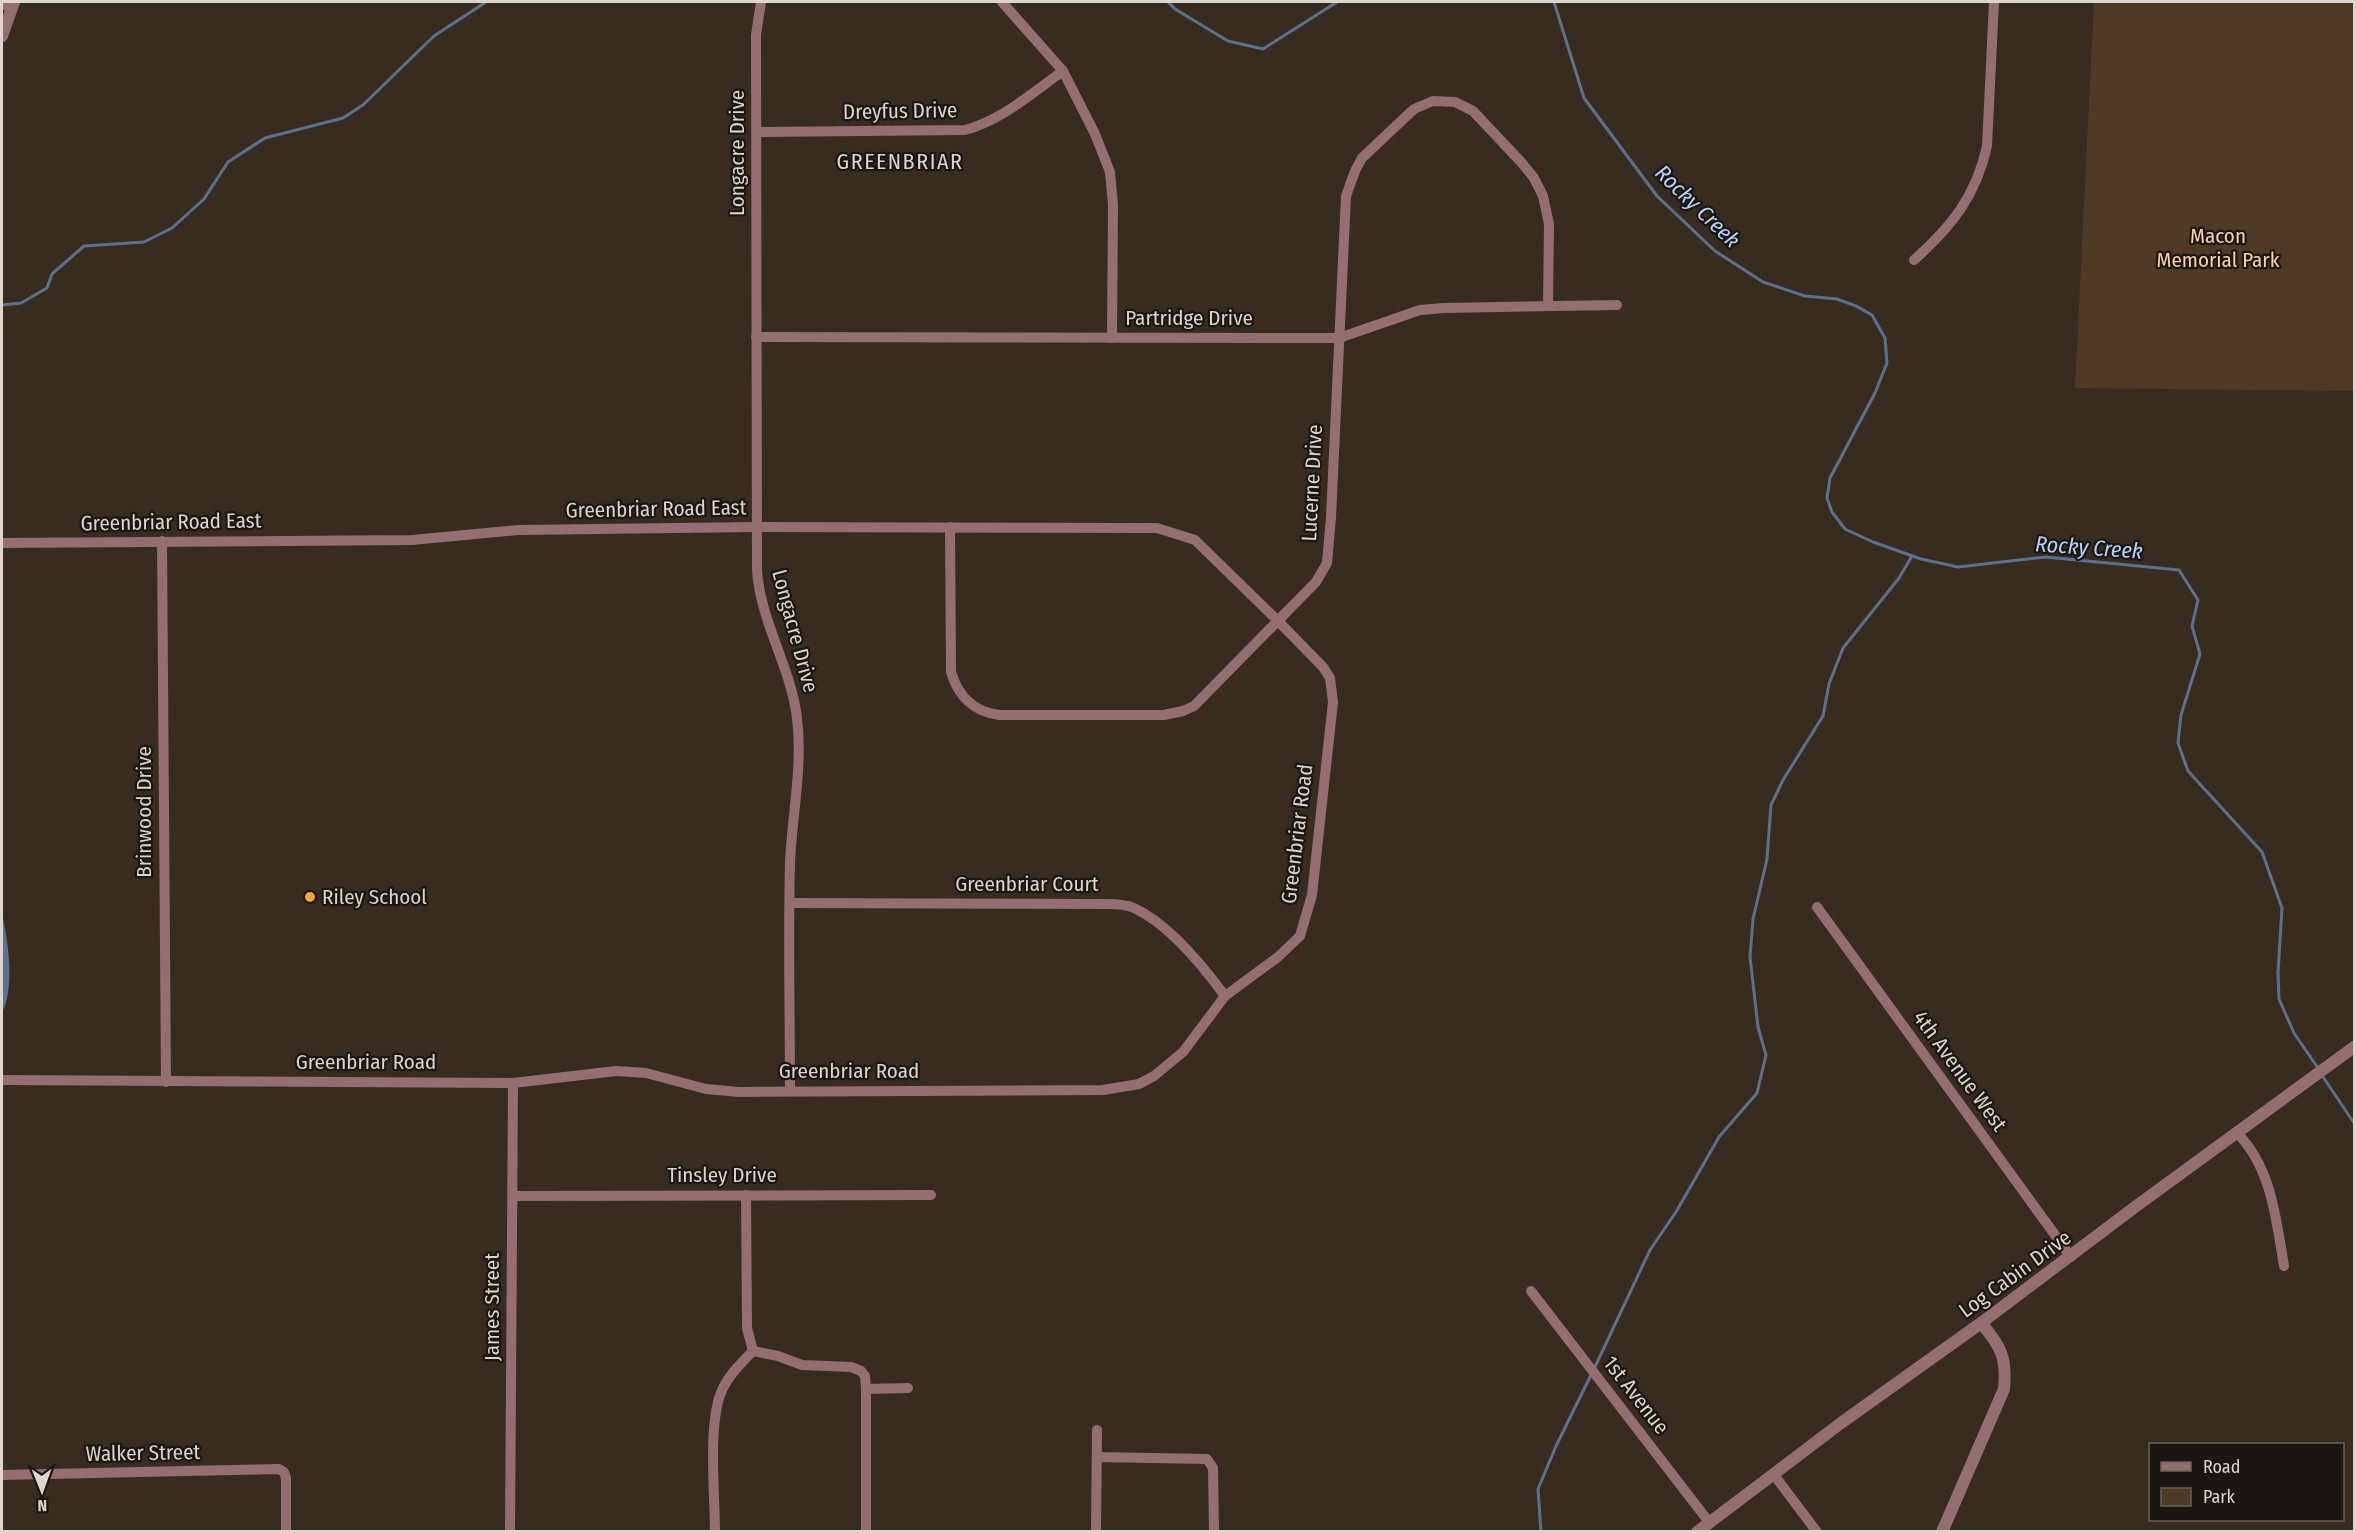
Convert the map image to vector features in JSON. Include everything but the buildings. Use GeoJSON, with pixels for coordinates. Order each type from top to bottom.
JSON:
{"type":"FeatureCollection","features":[{"type":"Feature","properties":{"kind":"street","name":"Longacre Drive"},"geometry":{"type":"LineString","coordinates":[[761,2],[756,35],[756,527],[758,587],[787,675],[797,717],[799,739],[791,834],[790,1090]]}},
{"type":"Feature","properties":{"kind":"street"},"geometry":{"type":"LineString","coordinates":[[1002,2],[1063,71],[1095,134],[1110,172],[1113,205],[1112,338]]}},
{"type":"Feature","properties":{"kind":"street"},"geometry":{"type":"LineString","coordinates":[[1914,260],[1933,244],[1967,203],[1983,164],[1987,146],[1994,2]]}},
{"type":"Feature","properties":{"kind":"street"},"geometry":{"type":"LineString","coordinates":[[2,36],[9,4]]}},
{"type":"Feature","properties":{"kind":"street","name":"Dreyfus Drive"},"geometry":{"type":"LineString","coordinates":[[757,132],[965,130],[983,125],[998,117],[1063,71]]}},
{"type":"Feature","properties":{"kind":"street","name":"Lucerne Drive"},"geometry":{"type":"LineString","coordinates":[[950,528],[951,672],[955,685],[966,700],[988,714],[1164,715],[1184,711],[1194,706],[1316,582],[1327,563],[1346,196],[1354,171],[1362,158],[1414,109],[1433,101],[1455,102],[1473,111],[1505,143],[1534,178],[1543,196],[1549,224],[1548,306]]}},
{"type":"Feature","properties":{"kind":"street","name":"Partridge Drive"},"geometry":{"type":"LineString","coordinates":[[756,338],[1338,338],[1420,310],[1617,305]]}},
{"type":"Feature","properties":{"kind":"street","name":"Greenbriar Road East"},"geometry":{"type":"LineString","coordinates":[[2,543],[412,540],[518,530],[756,527],[1146,528],[1177,533],[1195,540],[1277,620]]}},
{"type":"Feature","properties":{"kind":"street","name":"Brinwood Drive"},"geometry":{"type":"LineString","coordinates":[[162,541],[166,1082]]}},
{"type":"Feature","properties":{"kind":"street","name":"Greenbriar Road"},"geometry":{"type":"LineString","coordinates":[[2,1080],[513,1083],[616,1071],[645,1073],[706,1089],[739,1092],[1103,1090],[1139,1084],[1154,1076],[1183,1052],[1225,996],[1278,957],[1300,936],[1312,895],[1332,717],[1332,688],[1323,667],[1277,620]]}},
{"type":"Feature","properties":{"kind":"street","name":"Greenbriar Court"},"geometry":{"type":"LineString","coordinates":[[790,903],[1106,904],[1133,907],[1162,927],[1182,945],[1225,996]]}},
{"type":"Feature","properties":{"kind":"street","name":"4th Avenue West"},"geometry":{"type":"LineString","coordinates":[[1817,908],[2071,1257]]}},
{"type":"Feature","properties":{"kind":"street","name":"Log Cabin Drive"},"geometry":{"type":"LineString","coordinates":[[1697,1532],[1841,1423],[2071,1257],[2134,1207],[2355,1047]]}},
{"type":"Feature","properties":{"kind":"street","name":"James Street"},"geometry":{"type":"LineString","coordinates":[[510,1532],[513,1083]]}},
{"type":"Feature","properties":{"kind":"street"},"geometry":{"type":"LineString","coordinates":[[2237,1133],[2251,1150],[2267,1179],[2284,1266]]}},
{"type":"Feature","properties":{"kind":"street"},"geometry":{"type":"LineString","coordinates":[[746,1195],[747,1328],[753,1352]]}},
{"type":"Feature","properties":{"kind":"street","name":"Tinsley Drive"},"geometry":{"type":"LineString","coordinates":[[513,1196],[930,1195]]}},
{"type":"Feature","properties":{"kind":"street","name":"1st Avenue"},"geometry":{"type":"LineString","coordinates":[[1531,1291],[1710,1522]]}},
{"type":"Feature","properties":{"kind":"street"},"geometry":{"type":"LineString","coordinates":[[1942,1532],[2004,1389],[2006,1366],[2003,1354],[1994,1337],[1982,1323]]}},
{"type":"Feature","properties":{"kind":"street"},"geometry":{"type":"LineString","coordinates":[[753,1352],[778,1356],[802,1365],[851,1366],[865,1376],[866,1532]]}},
{"type":"Feature","properties":{"kind":"street"},"geometry":{"type":"LineString","coordinates":[[715,1532],[715,1425],[718,1402],[724,1387],[753,1352]]}},
{"type":"Feature","properties":{"kind":"street"},"geometry":{"type":"LineString","coordinates":[[866,1389],[908,1388]]}},
{"type":"Feature","properties":{"kind":"street"},"geometry":{"type":"LineString","coordinates":[[1096,1532],[1097,1430]]}},
{"type":"Feature","properties":{"kind":"street"},"geometry":{"type":"LineString","coordinates":[[1097,1457],[1207,1459],[1213,1468],[1214,1532]]}},
{"type":"Feature","properties":{"kind":"street","name":"Walker Street"},"geometry":{"type":"LineString","coordinates":[[2,1475],[279,1469],[285,1472],[286,1478],[286,1532]]}},
{"type":"Feature","properties":{"kind":"street"},"geometry":{"type":"LineString","coordinates":[[1774,1475],[1817,1532]]}},
{"type":"Feature","properties":{"kind":"green space","name":"Macon Memorial Park"},"geometry":{"type":"Polygon","coordinates":[[[2094,2],[2354,2],[2354,391],[2075,388],[2094,2]]]}},
{"type":"Feature","properties":{"kind":"water"},"geometry":{"type":"Polygon","coordinates":[[[2,914],[8,950],[9,977],[6,1002],[2,1012],[2,914]]]}},
{"type":"Feature","properties":{"kind":"waterway"},"geometry":{"type":"LineString","coordinates":[[2,305],[21,303],[47,288],[52,274],[84,246],[144,242],[172,228],[204,199],[228,162],[265,138],[343,118],[363,105],[434,36],[486,2]]}},
{"type":"Feature","properties":{"kind":"waterway","name":"Rocky Creek"},"geometry":{"type":"LineString","coordinates":[[1168,2],[1175,9],[1228,41],[1263,49],[1337,2]]}},
{"type":"Feature","properties":{"kind":"waterway","name":"Rocky Creek"},"geometry":{"type":"LineString","coordinates":[[1554,2],[1584,98],[1657,196],[1715,251],[1763,282],[1805,296],[1837,299],[1856,306],[1872,315],[1885,338],[1887,363],[1875,393],[1830,478],[1827,498],[1832,512],[1845,529],[1873,542],[1921,559],[1958,567],[2046,557],[2179,570],[2198,600],[2192,626],[2200,654],[2181,715],[2178,743],[2188,771],[2262,852],[2282,908],[2278,973],[2279,999],[2294,1033],[2318,1068]]}},
{"type":"Feature","properties":{"kind":"waterway"},"geometry":{"type":"LineString","coordinates":[[1594,1369],[1650,1250],[1676,1212],[1719,1137],[1757,1093],[1766,1055],[1758,1027],[1750,957],[1753,919],[1767,859],[1771,805],[1783,780],[1823,716],[1829,684],[1843,648],[1899,578],[1912,556]]}},
{"type":"Feature","properties":{"kind":"waterway","name":"Rocky Creek"},"geometry":{"type":"LineString","coordinates":[[2321,1074],[2354,1123]]}},
{"type":"Feature","properties":{"kind":"waterway"},"geometry":{"type":"LineString","coordinates":[[1541,1532],[1538,1489],[1556,1446],[1591,1375]]}},
{"type":"Feature","properties":{"kind":"place","name":"Riley School"},"geometry":{"type":"Point","coordinates":[310,897]}},
{"type":"Feature","properties":{"kind":"district","name":"GREENBRIAR"},"geometry":{"type":"Point","coordinates":[900,161]}}]}
